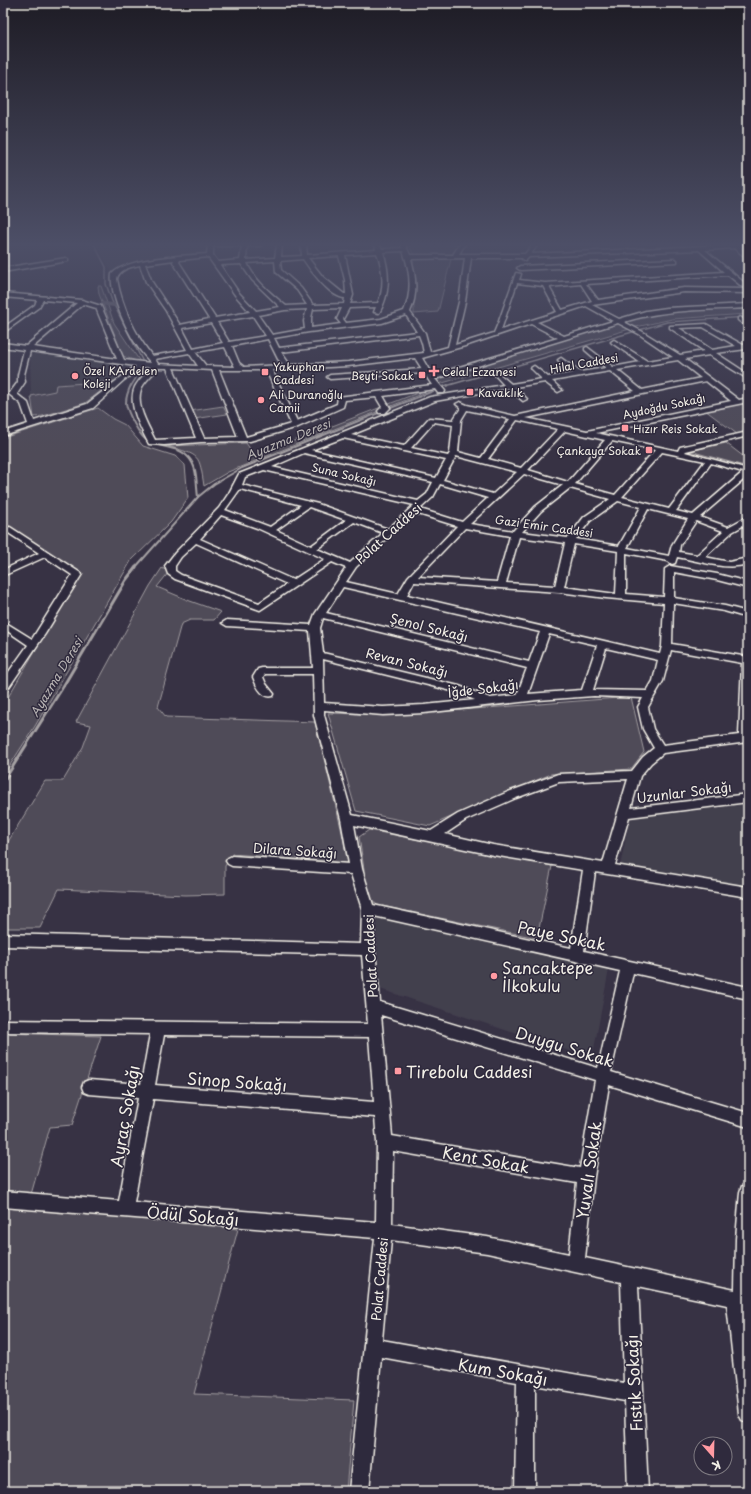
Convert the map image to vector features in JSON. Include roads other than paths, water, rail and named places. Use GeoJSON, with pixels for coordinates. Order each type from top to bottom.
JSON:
{"type":"FeatureCollection","features":[{"type":"Feature","properties":{"kind":"street"},"geometry":{"type":"LineString","coordinates":[[3,331],[27,314]]}},
{"type":"Feature","properties":{"kind":"street"},"geometry":{"type":"LineString","coordinates":[[32,425],[24,402],[13,394],[22,382],[21,375],[23,371],[24,354],[28,348],[68,314]]}},
{"type":"Feature","properties":{"kind":"street"},"geometry":{"type":"LineString","coordinates":[[96,314],[113,361]]}},
{"type":"Feature","properties":{"kind":"street"},"geometry":{"type":"LineString","coordinates":[[103,314],[121,362]]}},
{"type":"Feature","properties":{"kind":"street"},"geometry":{"type":"LineString","coordinates":[[125,314],[139,344],[152,358],[156,366]]}},
{"type":"Feature","properties":{"kind":"street"},"geometry":{"type":"LineString","coordinates":[[171,314],[196,360],[204,368]]}},
{"type":"Feature","properties":{"kind":"street"},"geometry":{"type":"LineString","coordinates":[[208,314],[223,340],[228,345],[236,364],[243,368]]}},
{"type":"Feature","properties":{"kind":"street"},"geometry":{"type":"LineString","coordinates":[[177,327],[256,314],[281,359],[288,367]]}},
{"type":"Feature","properties":{"kind":"street"},"geometry":{"type":"LineString","coordinates":[[309,314],[306,324],[309,330]]}},
{"type":"Feature","properties":{"kind":"street"},"geometry":{"type":"LineString","coordinates":[[343,314],[340,319],[345,326]]}},
{"type":"Feature","properties":{"kind":"street"},"geometry":{"type":"LineString","coordinates":[[377,314],[382,321]]}},
{"type":"Feature","properties":{"kind":"street"},"geometry":{"type":"LineString","coordinates":[[152,358],[309,330],[382,321],[402,314]]}},
{"type":"Feature","properties":{"kind":"street"},"geometry":{"type":"LineString","coordinates":[[408,314],[422,333],[428,346],[427,355]]}},
{"type":"Feature","properties":{"kind":"street"},"geometry":{"type":"LineString","coordinates":[[451,348],[459,314]]}},
{"type":"Feature","properties":{"kind":"street"},"geometry":{"type":"LineString","coordinates":[[496,334],[501,326],[505,314]]}},
{"type":"Feature","properties":{"kind":"street"},"geometry":{"type":"LineString","coordinates":[[3,345],[156,366],[268,368],[348,364],[427,355],[555,314]]}},
{"type":"Feature","properties":{"kind":"street"},"geometry":{"type":"LineString","coordinates":[[604,314],[634,328],[680,358],[737,402]]}},
{"type":"Feature","properties":{"kind":"street"},"geometry":{"type":"LineString","coordinates":[[431,378],[643,314]]}},
{"type":"Feature","properties":{"kind":"street"},"geometry":{"type":"LineString","coordinates":[[496,319],[494,325],[496,334]]}},
{"type":"Feature","properties":{"kind":"street"},"geometry":{"type":"LineString","coordinates":[[740,319],[748,326]]}},
{"type":"Feature","properties":{"kind":"street"},"geometry":{"type":"LineString","coordinates":[[531,322],[564,338]]}},
{"type":"Feature","properties":{"kind":"street"},"geometry":{"type":"LineString","coordinates":[[746,348],[704,325],[672,327],[748,377]]}},
{"type":"Feature","properties":{"kind":"street"},"geometry":{"type":"LineString","coordinates":[[277,350],[422,333]]}},
{"type":"Feature","properties":{"kind":"street"},"geometry":{"type":"LineString","coordinates":[[614,342],[648,364]]}},
{"type":"Feature","properties":{"kind":"street","name":"Hilal Caddesi"},"geometry":{"type":"LineString","coordinates":[[294,584],[260,607],[178,577],[171,572],[170,566],[173,560],[219,511],[238,486],[242,476],[433,399],[613,370],[712,352],[746,348]]}},
{"type":"Feature","properties":{"kind":"street"},"geometry":{"type":"LineString","coordinates":[[587,349],[640,392]]}},
{"type":"Feature","properties":{"kind":"street"},"geometry":{"type":"LineString","coordinates":[[418,357],[438,389],[465,407],[611,438],[709,461],[748,472]]}},
{"type":"Feature","properties":{"kind":"street"},"geometry":{"type":"LineString","coordinates":[[561,360],[579,375]]}},
{"type":"Feature","properties":{"kind":"street"},"geometry":{"type":"LineString","coordinates":[[3,434],[90,406],[122,379],[142,365]]}},
{"type":"Feature","properties":{"kind":"street"},"geometry":{"type":"LineString","coordinates":[[156,366],[139,387],[136,396],[137,406],[152,442],[164,443],[201,440],[250,439],[268,435],[340,406],[341,399],[438,389]]}},
{"type":"Feature","properties":{"kind":"street"},"geometry":{"type":"LineString","coordinates":[[169,366],[201,440]]}},
{"type":"Feature","properties":{"kind":"street"},"geometry":{"type":"LineString","coordinates":[[216,368],[243,439]]}},
{"type":"Feature","properties":{"kind":"street"},"geometry":{"type":"LineString","coordinates":[[268,368],[295,425]]}},
{"type":"Feature","properties":{"kind":"street"},"geometry":{"type":"LineString","coordinates":[[534,368],[558,390]]}},
{"type":"Feature","properties":{"kind":"street"},"geometry":{"type":"LineString","coordinates":[[330,377],[426,371]]}},
{"type":"Feature","properties":{"kind":"street"},"geometry":{"type":"LineString","coordinates":[[497,374],[523,399]]}},
{"type":"Feature","properties":{"kind":"street"},"geometry":{"type":"LineString","coordinates":[[483,460],[515,418],[707,379]]}},
{"type":"Feature","properties":{"kind":"street"},"geometry":{"type":"LineString","coordinates":[[378,395],[386,408],[382,411]]}},
{"type":"Feature","properties":{"kind":"street","name":"Aydoğdu Sokağı"},"geometry":{"type":"LineString","coordinates":[[585,433],[748,400]]}},
{"type":"Feature","properties":{"kind":"street","name":"Polat Caddesi"},"geometry":{"type":"LineString","coordinates":[[359,1491],[384,1231],[386,1142],[372,1006],[368,950],[368,909],[356,869],[347,819],[319,715],[318,655],[314,628],[320,614],[351,567],[430,495],[452,456],[457,423],[465,407]]}},
{"type":"Feature","properties":{"kind":"street"},"geometry":{"type":"LineString","coordinates":[[406,449],[432,420],[457,423]]}},
{"type":"Feature","properties":{"kind":"street"},"geometry":{"type":"LineString","coordinates":[[401,597],[411,579],[463,525],[523,471],[563,428]]}},
{"type":"Feature","properties":{"kind":"street"},"geometry":{"type":"LineString","coordinates":[[680,454],[683,449],[748,434]]}},
{"type":"Feature","properties":{"kind":"street"},"geometry":{"type":"LineString","coordinates":[[342,435],[406,449],[483,460],[694,518],[729,530]]}},
{"type":"Feature","properties":{"kind":"street"},"geometry":{"type":"LineString","coordinates":[[501,586],[514,534],[538,509],[570,484],[611,438]]}},
{"type":"Feature","properties":{"kind":"street"},"geometry":{"type":"LineString","coordinates":[[559,589],[570,542],[587,520],[617,498],[660,450]]}},
{"type":"Feature","properties":{"kind":"street"},"geometry":{"type":"LineString","coordinates":[[303,451],[438,481],[494,497]]}},
{"type":"Feature","properties":{"kind":"street"},"geometry":{"type":"LineString","coordinates":[[671,512],[709,461]]}},
{"type":"Feature","properties":{"kind":"street","name":"Suna Sokağı"},"geometry":{"type":"LineString","coordinates":[[263,467],[417,507]]}},
{"type":"Feature","properties":{"kind":"street"},"geometry":{"type":"LineString","coordinates":[[660,749],[648,729],[643,707],[658,681],[667,646],[670,569],[676,545],[694,518],[748,472]]}},
{"type":"Feature","properties":{"kind":"street"},"geometry":{"type":"LineString","coordinates":[[238,486],[308,504],[389,532]]}},
{"type":"Feature","properties":{"kind":"street"},"geometry":{"type":"LineString","coordinates":[[270,531],[308,504]]}},
{"type":"Feature","properties":{"kind":"street"},"geometry":{"type":"LineString","coordinates":[[621,597],[622,549],[646,505]]}},
{"type":"Feature","properties":{"kind":"street","name":"Gazi Emir Caddesi"},"geometry":{"type":"LineString","coordinates":[[417,507],[463,525],[514,534],[673,556],[699,558],[729,565],[737,565],[748,561]]}},
{"type":"Feature","properties":{"kind":"street"},"geometry":{"type":"LineString","coordinates":[[219,511],[270,531],[351,567]]}},
{"type":"Feature","properties":{"kind":"street"},"geometry":{"type":"LineString","coordinates":[[311,550],[352,519]]}},
{"type":"Feature","properties":{"kind":"street"},"geometry":{"type":"LineString","coordinates":[[699,558],[729,530],[748,519]]}},
{"type":"Feature","properties":{"kind":"street"},"geometry":{"type":"LineString","coordinates":[[3,688],[33,644],[77,574],[5,530]]}},
{"type":"Feature","properties":{"kind":"street"},"geometry":{"type":"LineString","coordinates":[[194,539],[294,584],[331,559]]}},
{"type":"Feature","properties":{"kind":"street"},"geometry":{"type":"LineString","coordinates":[[3,573],[45,554]]}},
{"type":"Feature","properties":{"kind":"street"},"geometry":{"type":"LineString","coordinates":[[670,569],[717,577],[748,585]]}},
{"type":"Feature","properties":{"kind":"street"},"geometry":{"type":"LineString","coordinates":[[411,579],[559,589],[582,594],[669,600],[728,608],[748,615]]}},
{"type":"Feature","properties":{"kind":"street"},"geometry":{"type":"LineString","coordinates":[[340,584],[664,658]]}},
{"type":"Feature","properties":{"kind":"street","name":"Şenol Sokağı"},"geometry":{"type":"LineString","coordinates":[[320,614],[532,666]]}},
{"type":"Feature","properties":{"kind":"street"},"geometry":{"type":"LineString","coordinates":[[227,623],[314,628]]}},
{"type":"Feature","properties":{"kind":"street"},"geometry":{"type":"LineString","coordinates":[[3,624],[33,644]]}},
{"type":"Feature","properties":{"kind":"street"},"geometry":{"type":"LineString","coordinates":[[521,698],[545,630]]}},
{"type":"Feature","properties":{"kind":"street"},"geometry":{"type":"LineString","coordinates":[[586,694],[603,643]]}},
{"type":"Feature","properties":{"kind":"street"},"geometry":{"type":"LineString","coordinates":[[608,869],[635,775],[647,760],[660,749],[746,738],[748,661],[667,646]]}},
{"type":"Feature","properties":{"kind":"street","name":"Revan Sokağı"},"geometry":{"type":"LineString","coordinates":[[318,655],[458,689],[488,702]]}},
{"type":"Feature","properties":{"kind":"street"},"geometry":{"type":"LineString","coordinates":[[269,694],[261,685],[258,677],[262,671],[318,671]]}},
{"type":"Feature","properties":{"kind":"street","name":"İğde Sokağı"},"geometry":{"type":"LineString","coordinates":[[319,706],[383,711],[424,709],[521,698],[586,694],[650,695]]}},
{"type":"Feature","properties":{"kind":"street"},"geometry":{"type":"LineString","coordinates":[[433,836],[462,817],[512,795],[558,778],[635,775]]}},
{"type":"Feature","properties":{"kind":"street","name":"Uzunlar Sokağı"},"geometry":{"type":"LineString","coordinates":[[624,813],[748,798]]}},
{"type":"Feature","properties":{"kind":"street"},"geometry":{"type":"LineString","coordinates":[[347,819],[433,836],[493,850],[748,892]]}},
{"type":"Feature","properties":{"kind":"street","name":"Dilara Sokağı"},"geometry":{"type":"LineString","coordinates":[[232,861],[356,869]]}},
{"type":"Feature","properties":{"kind":"street"},"geometry":{"type":"LineString","coordinates":[[577,955],[590,866]]}},
{"type":"Feature","properties":{"kind":"street","name":"Paye Sokak"},"geometry":{"type":"LineString","coordinates":[[368,909],[748,993]]}},
{"type":"Feature","properties":{"kind":"street"},"geometry":{"type":"LineString","coordinates":[[3,940],[368,950]]}},
{"type":"Feature","properties":{"kind":"street","name":"Yuvalı Sokak"},"geometry":{"type":"LineString","coordinates":[[576,1264],[586,1176],[603,1077],[628,966]]}},
{"type":"Feature","properties":{"kind":"street","name":"Duygu Sokak"},"geometry":{"type":"LineString","coordinates":[[372,1006],[748,1120]]}},
{"type":"Feature","properties":{"kind":"street"},"geometry":{"type":"LineString","coordinates":[[3,1026],[374,1031]]}},
{"type":"Feature","properties":{"kind":"street","name":"Ayraç Sokağı"},"geometry":{"type":"LineString","coordinates":[[125,1210],[158,1028]]}},
{"type":"Feature","properties":{"kind":"street","name":"Sinop Sokağı"},"geometry":{"type":"LineString","coordinates":[[89,1088],[382,1110]]}},
{"type":"Feature","properties":{"kind":"street","name":"Kent Sokak"},"geometry":{"type":"LineString","coordinates":[[386,1142],[586,1176]]}},
{"type":"Feature","properties":{"kind":"street"},"geometry":{"type":"LineString","coordinates":[[748,1192],[744,1238],[742,1300],[748,1414]]}},
{"type":"Feature","properties":{"kind":"street","name":"Ödül Sokağı"},"geometry":{"type":"LineString","coordinates":[[3,1199],[384,1231],[487,1245],[742,1300]]}},
{"type":"Feature","properties":{"kind":"street","name":"Fıstık Sokağı"},"geometry":{"type":"LineString","coordinates":[[629,1276],[638,1491]]}},
{"type":"Feature","properties":{"kind":"street","name":"Kum Sokağı"},"geometry":{"type":"LineString","coordinates":[[373,1347],[634,1394]]}},
{"type":"Feature","properties":{"kind":"street"},"geometry":{"type":"LineString","coordinates":[[525,1491],[526,1375]]}},
{"type":"Feature","properties":{"kind":"waterway"},"geometry":{"type":"LineString","coordinates":[[118,314],[142,360]]}},
{"type":"Feature","properties":{"kind":"waterway","name":"Ayazma Deresi"},"geometry":{"type":"LineString","coordinates":[[446,386],[667,322],[748,317]]}},
{"type":"Feature","properties":{"kind":"waterway"},"geometry":{"type":"LineString","coordinates":[[131,386],[136,378]]}},
{"type":"Feature","properties":{"kind":"waterway"},"geometry":{"type":"LineString","coordinates":[[131,385],[127,394],[126,403],[134,424],[145,440],[180,451],[189,458],[194,466],[198,497]]}},
{"type":"Feature","properties":{"kind":"waterway","name":"Ayazma Deresi"},"geometry":{"type":"LineString","coordinates":[[198,497],[214,484],[242,468],[448,385]]}},
{"type":"Feature","properties":{"kind":"waterway","name":"Ayazma Deresi"},"geometry":{"type":"LineString","coordinates":[[135,568],[198,497]]}},
{"type":"Feature","properties":{"kind":"waterway","name":"Ayazma Deresi"},"geometry":{"type":"LineString","coordinates":[[3,782],[61,690],[126,580],[136,567]]}},
{"type":"Feature","properties":{"kind":"place","name":"Celal Eczanesi"},"geometry":{"type":"Point","coordinates":[434,371]}},
{"type":"Feature","properties":{"kind":"place","name":"Yakuphan Caddesi"},"geometry":{"type":"Point","coordinates":[265,372]}},
{"type":"Feature","properties":{"kind":"place","name":"Beyti Sokak"},"geometry":{"type":"Point","coordinates":[422,375]}},
{"type":"Feature","properties":{"kind":"place","name":"Özel KArdelen Koleji"},"geometry":{"type":"Point","coordinates":[75,376]}},
{"type":"Feature","properties":{"kind":"place","name":"Kavaklık"},"geometry":{"type":"Point","coordinates":[470,392]}},
{"type":"Feature","properties":{"kind":"place","name":"Ali Duranoğlu Camii"},"geometry":{"type":"Point","coordinates":[261,400]}},
{"type":"Feature","properties":{"kind":"place","name":"Hızır Reis Sokak"},"geometry":{"type":"Point","coordinates":[625,428]}},
{"type":"Feature","properties":{"kind":"place","name":"Çankaya Sokak"},"geometry":{"type":"Point","coordinates":[649,450]}},
{"type":"Feature","properties":{"kind":"place","name":"Sancaktepe İlkokulu"},"geometry":{"type":"Point","coordinates":[494,976]}},
{"type":"Feature","properties":{"kind":"place","name":"Tirebolu Caddesi"},"geometry":{"type":"Point","coordinates":[398,1071]}}]}
